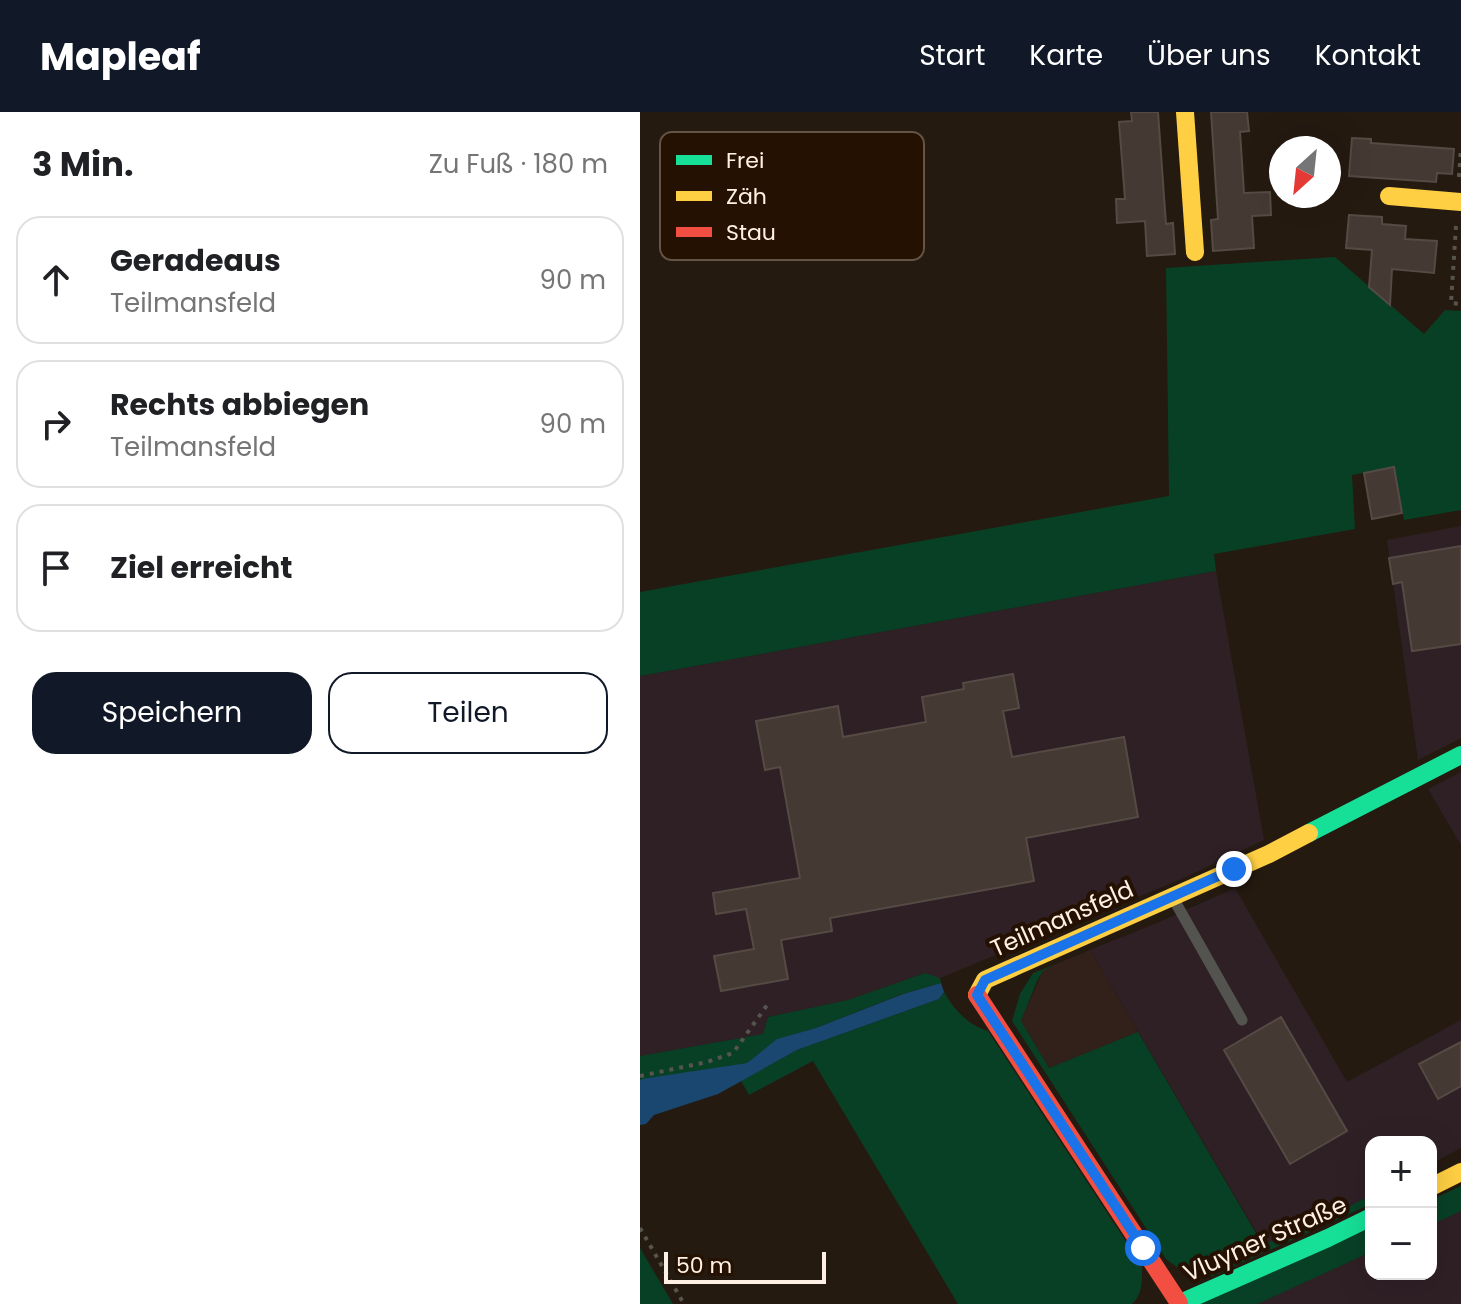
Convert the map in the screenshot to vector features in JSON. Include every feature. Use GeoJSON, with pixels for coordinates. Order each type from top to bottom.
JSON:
{"type":"FeatureCollection","features":[{"type":"Feature","properties":{"kind":"street"},"geometry":{"type":"LineString","coordinates":[[1185,112],[1195,252]]}},
{"type":"Feature","properties":{"kind":"street"},"geometry":{"type":"LineString","coordinates":[[1389,196],[1459,202]]}},
{"type":"Feature","properties":{"kind":"street","name":"Teilmansfeld"},"geometry":{"type":"LineString","coordinates":[[1179,1304],[977,995],[985,980],[1269,854],[1461,755]]}},
{"type":"Feature","properties":{"kind":"street"},"geometry":{"type":"LineString","coordinates":[[1437,1184],[1461,1172]]}},
{"type":"Feature","properties":{"kind":"street","name":"Vluyner Straße"},"geometry":{"type":"LineString","coordinates":[[1179,1304],[1365,1220]]}},
{"type":"Feature","properties":{"kind":"lane"},"geometry":{"type":"LineString","coordinates":[[1172,897],[1242,1020]]}},
{"type":"Feature","properties":{"kind":"path"},"geometry":{"type":"LineString","coordinates":[[1459,202],[1451,303],[1461,304]]}},
{"type":"Feature","properties":{"kind":"path"},"geometry":{"type":"LineString","coordinates":[[640,1076],[707,1062],[733,1053],[770,1001]]}},
{"type":"Feature","properties":{"kind":"path"},"geometry":{"type":"LineString","coordinates":[[640,1228],[684,1304]]}},
{"type":"Feature","properties":{"kind":"shaded area"},"geometry":{"type":"Polygon","coordinates":[[[1461,526],[1461,738],[1418,760],[1387,540],[1461,526]]]}},
{"type":"Feature","properties":{"kind":"shaded area"},"geometry":{"type":"Polygon","coordinates":[[[1216,571],[1264,840],[1179,880],[940,978],[925,973],[848,1000],[768,1017],[763,1034],[640,1056],[640,676],[1216,571]]]}},
{"type":"Feature","properties":{"kind":"shaded area"},"geometry":{"type":"Polygon","coordinates":[[[1461,772],[1461,845],[1428,789],[1461,772]]]}},
{"type":"Feature","properties":{"kind":"shaded area"},"geometry":{"type":"Polygon","coordinates":[[[1235,888],[1347,1082],[1461,1020],[1461,1148],[1437,1161],[1437,1136],[1365,1136],[1365,1198],[1315,1224],[1264,1245],[1090,950],[1235,888]]]}},
{"type":"Feature","properties":{"kind":"shaded area"},"geometry":{"type":"Polygon","coordinates":[[[1090,950],[1138,1032],[1049,1068],[1021,1021],[1043,971],[1090,950]]]}},
{"type":"Feature","properties":{"kind":"shaded area"},"geometry":{"type":"Polygon","coordinates":[[[1461,1211],[1461,1304],[1257,1304],[1365,1255],[1365,1280],[1437,1280],[1437,1222],[1461,1211]]]}},
{"type":"Feature","properties":{"kind":"green space"},"geometry":{"type":"Polygon","coordinates":[[[1335,257],[1424,334],[1445,310],[1461,311],[1461,510],[1404,520],[1394,467],[1352,475],[1355,529],[1214,554],[1216,571],[640,676],[640,592],[1169,496],[1166,268],[1335,257]]]}},
{"type":"Feature","properties":{"kind":"green space"},"geometry":{"type":"Polygon","coordinates":[[[1054,965],[1043,971],[1037,981],[1021,1021],[1049,1068],[1138,1032],[1263,1245],[1315,1224],[1365,1198],[1365,1207],[1213,1276],[1183,1272],[1166,1259],[1012,1021],[1020,994],[1033,973],[1054,965]]]}},
{"type":"Feature","properties":{"kind":"green space"},"geometry":{"type":"Polygon","coordinates":[[[925,973],[940,978],[941,983],[778,1039],[747,1063],[640,1081],[640,1056],[763,1034],[768,1017],[848,1000],[925,973]]]}},
{"type":"Feature","properties":{"kind":"green space"},"geometry":{"type":"Polygon","coordinates":[[[944,992],[962,1016],[988,1031],[1142,1266],[1140,1291],[1132,1304],[958,1304],[813,1061],[749,1095],[741,1081],[797,1050],[939,999],[944,992]]]}},
{"type":"Feature","properties":{"kind":"green space"},"geometry":{"type":"Polygon","coordinates":[[[1461,1186],[1461,1211],[1437,1222],[1437,1197],[1461,1186]]]}},
{"type":"Feature","properties":{"kind":"green space"},"geometry":{"type":"Polygon","coordinates":[[[1365,1230],[1365,1255],[1262,1302],[1194,1304],[1365,1230]]]}},
{"type":"Feature","properties":{"kind":"green space"},"geometry":{"type":"Polygon","coordinates":[[[640,1248],[673,1304],[640,1304],[640,1248]]]}},
{"type":"Feature","properties":{"kind":"water"},"geometry":{"type":"Polygon","coordinates":[[[941,983],[944,992],[939,999],[797,1050],[718,1094],[654,1115],[646,1124],[640,1125],[642,1079],[747,1063],[777,1039],[941,983]]]}},
{"type":"Feature","properties":{"kind":"building"},"geometry":{"type":"Polygon","coordinates":[[[1131,112],[1158,112],[1166,224],[1173,223],[1175,254],[1147,256],[1145,221],[1117,223],[1116,199],[1125,199],[1119,122],[1132,121],[1131,112]]]}},
{"type":"Feature","properties":{"kind":"building"},"geometry":{"type":"Polygon","coordinates":[[[1211,112],[1247,112],[1249,131],[1240,132],[1244,193],[1269,192],[1271,215],[1252,216],[1254,248],[1213,251],[1211,220],[1218,219],[1211,112]]]}},
{"type":"Feature","properties":{"kind":"building"},"geometry":{"type":"Polygon","coordinates":[[[1352,138],[1371,139],[1371,143],[1454,149],[1452,174],[1437,173],[1436,182],[1349,176],[1352,138]]]}},
{"type":"Feature","properties":{"kind":"building"},"geometry":{"type":"Polygon","coordinates":[[[1349,215],[1382,217],[1382,224],[1406,226],[1405,239],[1437,241],[1434,273],[1392,269],[1390,305],[1369,287],[1372,250],[1346,248],[1349,215]]]}},
{"type":"Feature","properties":{"kind":"building"},"geometry":{"type":"Polygon","coordinates":[[[1394,467],[1402,513],[1372,519],[1364,473],[1394,467]]]}},
{"type":"Feature","properties":{"kind":"building"},"geometry":{"type":"Polygon","coordinates":[[[1461,546],[1461,644],[1412,651],[1402,582],[1393,584],[1389,558],[1461,546]]]}},
{"type":"Feature","properties":{"kind":"building"},"geometry":{"type":"Polygon","coordinates":[[[1013,674],[1019,708],[1003,711],[1012,757],[1124,737],[1138,817],[1026,838],[1034,881],[830,918],[832,931],[781,940],[788,979],[721,991],[714,956],[754,949],[746,909],[716,914],[713,893],[800,878],[780,767],[765,770],[756,721],[838,706],[843,737],[926,722],[922,697],[964,689],[963,683],[1013,674]]]}},
{"type":"Feature","properties":{"kind":"building"},"geometry":{"type":"Polygon","coordinates":[[[1281,1017],[1347,1131],[1290,1164],[1224,1050],[1281,1017]]]}},
{"type":"Feature","properties":{"kind":"building"},"geometry":{"type":"Polygon","coordinates":[[[1461,1042],[1461,1086],[1438,1099],[1419,1064],[1461,1042]]]}},
{"type":"Feature","properties":{"kind":"traffic: fast"},"geometry":{"type":"LineString","coordinates":[[1309,833],[1461,755]]}},
{"type":"Feature","properties":{"kind":"traffic: fast"},"geometry":{"type":"LineString","coordinates":[[1178,1304],[1365,1220]]}},
{"type":"Feature","properties":{"kind":"traffic: slow"},"geometry":{"type":"LineString","coordinates":[[1185,112],[1195,252]]}},
{"type":"Feature","properties":{"kind":"traffic: slow"},"geometry":{"type":"LineString","coordinates":[[1389,196],[1461,202]]}},
{"type":"Feature","properties":{"kind":"traffic: slow"},"geometry":{"type":"LineString","coordinates":[[977,995],[985,980],[1269,854],[1309,833]]}},
{"type":"Feature","properties":{"kind":"traffic: slow"},"geometry":{"type":"LineString","coordinates":[[1437,1184],[1461,1172]]}},
{"type":"Feature","properties":{"kind":"traffic: jam"},"geometry":{"type":"LineString","coordinates":[[977,995],[1179,1303]]}},
{"type":"Feature","properties":{"kind":"route"},"geometry":{"type":"LineString","coordinates":[[1143,1248],[977,995],[985,980],[1234,869]]}}]}
